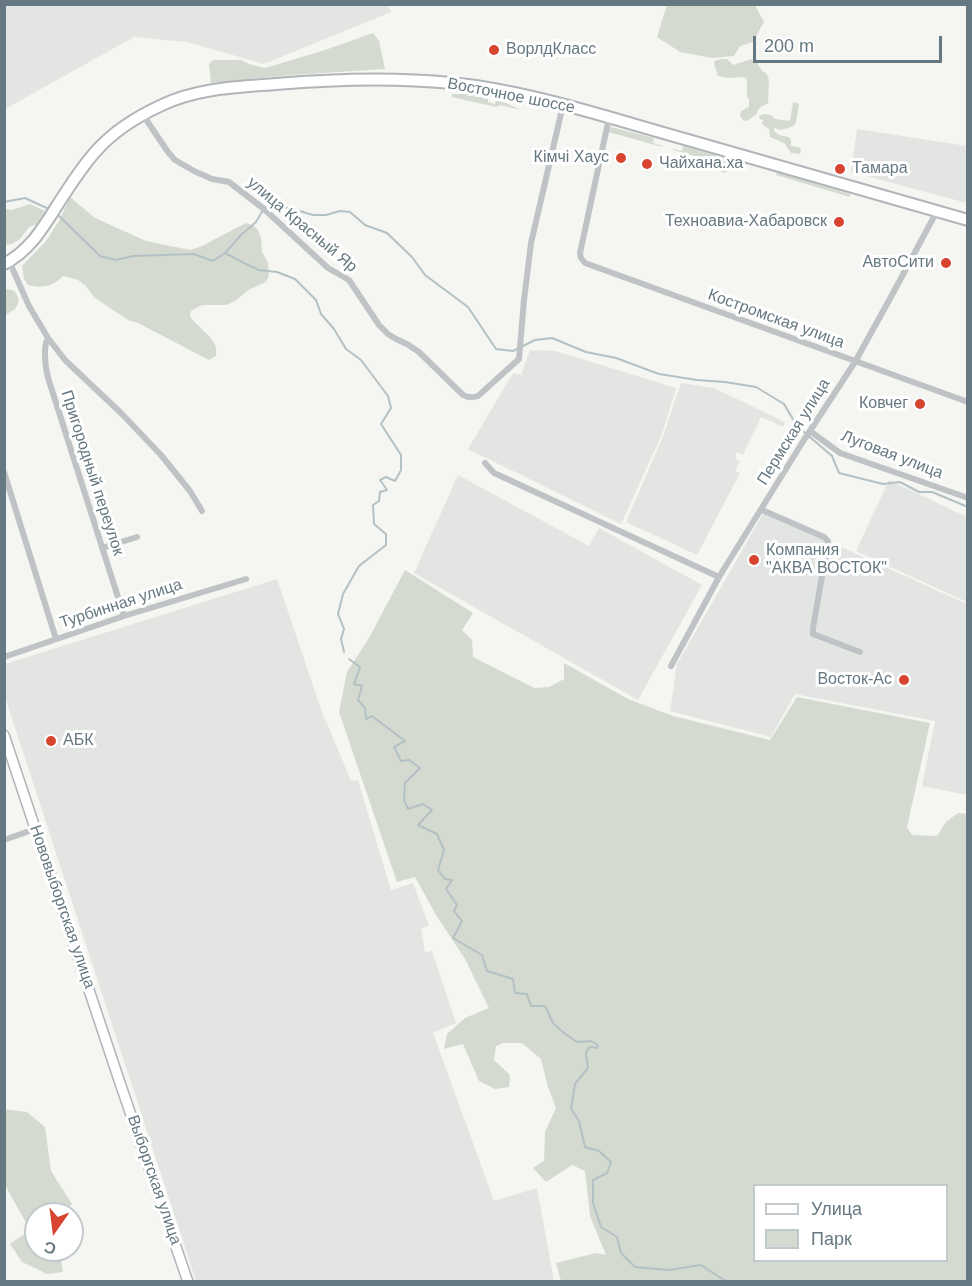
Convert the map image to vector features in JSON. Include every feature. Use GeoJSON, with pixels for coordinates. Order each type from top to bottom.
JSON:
{"type":"FeatureCollection","features":[{"type":"Feature","properties":{"kind":"main road","name":"Восточное шоссе"},"geometry":{"type":"LineString","coordinates":[[7,262],[24,251],[96,151],[116,132],[143,115],[163,104],[196,93],[225,88],[322,80],[407,80],[451,83],[509,93],[563,105],[968,220]]}},
{"type":"Feature","properties":{"kind":"street","name":"улица Красный Яр"},"geometry":{"type":"LineString","coordinates":[[143,115],[175,160],[212,179],[229,182],[264,209],[328,268],[349,280],[379,325],[388,334],[419,352],[468,398],[478,396],[519,359],[531,243],[563,105]]}},
{"type":"Feature","properties":{"kind":"street","name":"Костромская улица"},"geometry":{"type":"LineString","coordinates":[[609,118],[580,253],[585,263],[968,402]]}},
{"type":"Feature","properties":{"kind":"street","name":"Пермская улица"},"geometry":{"type":"LineString","coordinates":[[671,666],[719,577],[855,362],[937,211]]}},
{"type":"Feature","properties":{"kind":"street"},"geometry":{"type":"LineString","coordinates":[[7,262],[48,338],[65,360],[161,455],[190,491],[202,511]]}},
{"type":"Feature","properties":{"kind":"street","name":"Пригородный переулок"},"geometry":{"type":"LineString","coordinates":[[48,338],[45,344],[50,384],[124,616]]}},
{"type":"Feature","properties":{"kind":"street","name":"Луговая улица"},"geometry":{"type":"LineString","coordinates":[[810,431],[840,453],[968,498]]}},
{"type":"Feature","properties":{"kind":"street"},"geometry":{"type":"LineString","coordinates":[[485,463],[494,473],[719,577]]}},
{"type":"Feature","properties":{"kind":"street"},"geometry":{"type":"LineString","coordinates":[[4,472],[56,639]]}},
{"type":"Feature","properties":{"kind":"street"},"geometry":{"type":"LineString","coordinates":[[762,510],[824,537],[828,541],[813,634],[860,652]]}},
{"type":"Feature","properties":{"kind":"street"},"geometry":{"type":"LineString","coordinates":[[102,548],[137,537]]}},
{"type":"Feature","properties":{"kind":"street","name":"Турбинная улица"},"geometry":{"type":"LineString","coordinates":[[4,657],[124,616],[246,579]]}},
{"type":"Feature","properties":{"kind":"street","name":"Нововыборгская улица"},"geometry":{"type":"LineString","coordinates":[[4,735],[119,1080]]}},
{"type":"Feature","properties":{"kind":"street"},"geometry":{"type":"LineString","coordinates":[[4,840],[35,830]]}},
{"type":"Feature","properties":{"kind":"street","name":"Выборгская улица"},"geometry":{"type":"LineString","coordinates":[[119,1080],[188,1281]]}},
{"type":"Feature","properties":{"kind":"shaded area"},"geometry":{"type":"Polygon","coordinates":[[[5,5],[388,5],[391,12],[264,64],[187,42],[134,37],[5,109],[5,5]]]}},
{"type":"Feature","properties":{"kind":"shaded area"},"geometry":{"type":"Polygon","coordinates":[[[857,129],[967,146],[967,203],[851,172],[857,129]]]}},
{"type":"Feature","properties":{"kind":"shaded area"},"geometry":{"type":"Polygon","coordinates":[[[530,350],[556,351],[676,388],[662,434],[621,524],[468,449],[513,373],[521,375],[530,350]]]}},
{"type":"Feature","properties":{"kind":"shaded area"},"geometry":{"type":"Polygon","coordinates":[[[681,383],[714,388],[785,422],[783,427],[761,417],[743,455],[737,452],[735,458],[740,461],[735,471],[740,473],[697,555],[626,522],[662,439],[681,383]]]}},
{"type":"Feature","properties":{"kind":"shaded area"},"geometry":{"type":"Polygon","coordinates":[[[458,475],[589,546],[599,528],[702,585],[638,700],[414,573],[458,475]]]}},
{"type":"Feature","properties":{"kind":"shaded area"},"geometry":{"type":"Polygon","coordinates":[[[889,480],[967,517],[967,602],[856,551],[889,480]]]}},
{"type":"Feature","properties":{"kind":"shaded area"},"geometry":{"type":"Polygon","coordinates":[[[764,512],[967,604],[967,795],[922,786],[935,721],[795,694],[771,737],[670,711],[677,664],[764,512]]]}},
{"type":"Feature","properties":{"kind":"shaded area"},"geometry":{"type":"Polygon","coordinates":[[[277,579],[324,718],[351,781],[358,780],[391,890],[413,883],[429,926],[421,928],[425,952],[432,951],[456,1023],[433,1033],[494,1201],[537,1188],[554,1281],[196,1281],[5,697],[5,664],[277,579]]]}},
{"type":"Feature","properties":{"kind":"green space"},"geometry":{"type":"Polygon","coordinates":[[[667,5],[755,5],[764,22],[753,42],[740,46],[734,56],[712,58],[680,52],[657,37],[667,5]]]}},
{"type":"Feature","properties":{"kind":"green space"},"geometry":{"type":"Polygon","coordinates":[[[373,33],[379,41],[385,69],[211,83],[209,64],[213,60],[241,60],[265,68],[373,33]]]}},
{"type":"Feature","properties":{"kind":"green space"},"geometry":{"type":"Polygon","coordinates":[[[727,59],[733,65],[752,59],[766,73],[769,80],[768,103],[758,109],[757,114],[747,121],[740,116],[741,111],[749,107],[747,80],[744,77],[718,76],[714,61],[727,59]]]}},
{"type":"Feature","properties":{"kind":"green space"},"geometry":{"type":"Polygon","coordinates":[[[452,94],[470,94],[488,99],[488,102],[495,104],[496,100],[521,110],[452,97],[452,94]]]}},
{"type":"Feature","properties":{"kind":"green space"},"geometry":{"type":"Polygon","coordinates":[[[793,102],[799,104],[794,126],[781,130],[774,128],[774,131],[779,135],[789,137],[791,146],[799,147],[800,154],[791,153],[784,143],[770,137],[769,129],[762,124],[763,120],[759,116],[768,114],[775,119],[790,121],[793,102]]]}},
{"type":"Feature","properties":{"kind":"green space"},"geometry":{"type":"Polygon","coordinates":[[[611,127],[654,138],[653,143],[663,147],[608,132],[611,127]]]}},
{"type":"Feature","properties":{"kind":"green space"},"geometry":{"type":"Polygon","coordinates":[[[683,146],[732,160],[732,163],[728,162],[726,165],[673,150],[682,151],[683,146]]]}},
{"type":"Feature","properties":{"kind":"green space"},"geometry":{"type":"Polygon","coordinates":[[[684,156],[727,168],[726,173],[683,161],[684,156]]]}},
{"type":"Feature","properties":{"kind":"green space"},"geometry":{"type":"Polygon","coordinates":[[[777,172],[850,194],[850,197],[776,175],[777,172]]]}},
{"type":"Feature","properties":{"kind":"green space"},"geometry":{"type":"Polygon","coordinates":[[[70,197],[95,218],[146,241],[190,250],[246,223],[258,230],[262,252],[268,263],[267,280],[226,305],[202,305],[191,311],[190,316],[215,344],[216,356],[209,360],[128,320],[95,298],[78,280],[63,276],[47,286],[28,285],[24,279],[22,266],[46,241],[59,221],[70,197]]]}},
{"type":"Feature","properties":{"kind":"green space"},"geometry":{"type":"Polygon","coordinates":[[[30,204],[45,211],[37,224],[29,227],[20,239],[5,245],[5,209],[12,210],[30,204]]]}},
{"type":"Feature","properties":{"kind":"green space"},"geometry":{"type":"Polygon","coordinates":[[[5,289],[13,290],[18,300],[14,310],[5,315],[5,289]]]}},
{"type":"Feature","properties":{"kind":"green space"},"geometry":{"type":"Polygon","coordinates":[[[405,570],[473,613],[462,630],[472,640],[473,657],[534,688],[549,687],[564,679],[564,663],[628,699],[673,716],[770,740],[797,697],[930,723],[907,827],[912,835],[937,836],[946,822],[958,813],[967,814],[967,1281],[561,1281],[556,1263],[596,1253],[606,1255],[590,1216],[585,1171],[572,1165],[546,1182],[533,1168],[544,1161],[545,1132],[556,1108],[541,1059],[522,1043],[503,1043],[496,1046],[494,1060],[510,1075],[509,1087],[495,1089],[479,1081],[463,1044],[444,1049],[447,1034],[465,1018],[489,1008],[465,959],[436,915],[415,877],[397,882],[339,712],[347,672],[369,638],[405,570]]]}},
{"type":"Feature","properties":{"kind":"green space"},"geometry":{"type":"Polygon","coordinates":[[[4,1109],[27,1112],[45,1127],[51,1171],[71,1202],[24,1202],[24,1219],[5,1185],[4,1109]]]}},
{"type":"Feature","properties":{"kind":"green space"},"geometry":{"type":"Polygon","coordinates":[[[24,1234],[24,1262],[61,1262],[63,1272],[47,1274],[22,1262],[10,1244],[24,1234]]]}},
{"type":"Feature","properties":{"kind":"waterway"},"geometry":{"type":"LineString","coordinates":[[4,202],[25,198],[51,210]]}},
{"type":"Feature","properties":{"kind":"waterway"},"geometry":{"type":"LineString","coordinates":[[225,253],[256,222],[263,210],[275,206],[313,215],[326,215],[340,211],[350,212],[365,225],[387,233],[412,257],[425,275],[468,307],[496,349],[513,351],[535,340],[552,338],[586,352],[616,358],[659,374],[756,387],[784,404],[797,426],[832,456],[839,473],[883,484],[900,482],[919,492],[932,492],[968,507]]}},
{"type":"Feature","properties":{"kind":"waterway"},"geometry":{"type":"LineString","coordinates":[[56,213],[100,256],[116,260],[133,256],[194,254],[213,261],[225,253],[259,270],[277,272],[295,279],[316,300],[321,314],[334,329],[346,349],[361,360],[388,396],[391,408],[381,424],[401,455],[401,470],[395,481],[386,477],[380,480],[387,490],[380,492],[379,501],[373,505],[374,524],[386,534],[386,545],[359,566],[343,594],[338,614],[344,629],[341,639],[344,652]]}},
{"type":"Feature","properties":{"kind":"waterway"},"geometry":{"type":"LineString","coordinates":[[349,659],[360,667],[354,684],[362,686],[358,700],[365,708],[366,719],[372,716],[405,741],[394,747],[401,761],[409,760],[420,768],[405,783],[404,800],[408,809],[423,804],[432,810],[418,825],[437,834],[444,850],[438,870],[445,879],[452,880],[446,889],[457,905],[454,911],[462,921],[453,938],[482,955],[487,971],[513,979],[515,993],[527,994],[531,1006],[545,1006],[553,1023],[564,1033],[577,1042],[591,1041],[598,1045],[597,1048],[590,1047],[587,1050],[588,1068],[575,1084],[571,1109],[579,1121],[585,1147],[599,1151],[611,1162],[607,1173],[593,1180],[593,1203],[601,1227],[617,1237],[621,1253],[635,1267],[669,1270],[701,1265],[727,1282]]}},
{"type":"Feature","properties":{"kind":"place","name":"ВорлдКласс"},"geometry":{"type":"Point","coordinates":[494,50]}},
{"type":"Feature","properties":{"kind":"place","name":"Кiмчi Хаус"},"geometry":{"type":"Point","coordinates":[621,158]}},
{"type":"Feature","properties":{"kind":"place","name":"Чайхана.ха"},"geometry":{"type":"Point","coordinates":[647,164]}},
{"type":"Feature","properties":{"kind":"place","name":"Тамара"},"geometry":{"type":"Point","coordinates":[840,169]}},
{"type":"Feature","properties":{"kind":"place","name":"Техноавиа-Хабаровск"},"geometry":{"type":"Point","coordinates":[839,222]}},
{"type":"Feature","properties":{"kind":"place","name":"АвтоСити"},"geometry":{"type":"Point","coordinates":[946,263]}},
{"type":"Feature","properties":{"kind":"place","name":"Ковчег"},"geometry":{"type":"Point","coordinates":[920,404]}},
{"type":"Feature","properties":{"kind":"place","name":"Компания \"АКВА ВОСТОК\""},"geometry":{"type":"Point","coordinates":[754,560]}},
{"type":"Feature","properties":{"kind":"place","name":"Восток-Ас"},"geometry":{"type":"Point","coordinates":[904,680]}},
{"type":"Feature","properties":{"kind":"place","name":"АБК"},"geometry":{"type":"Point","coordinates":[51,741]}}]}
